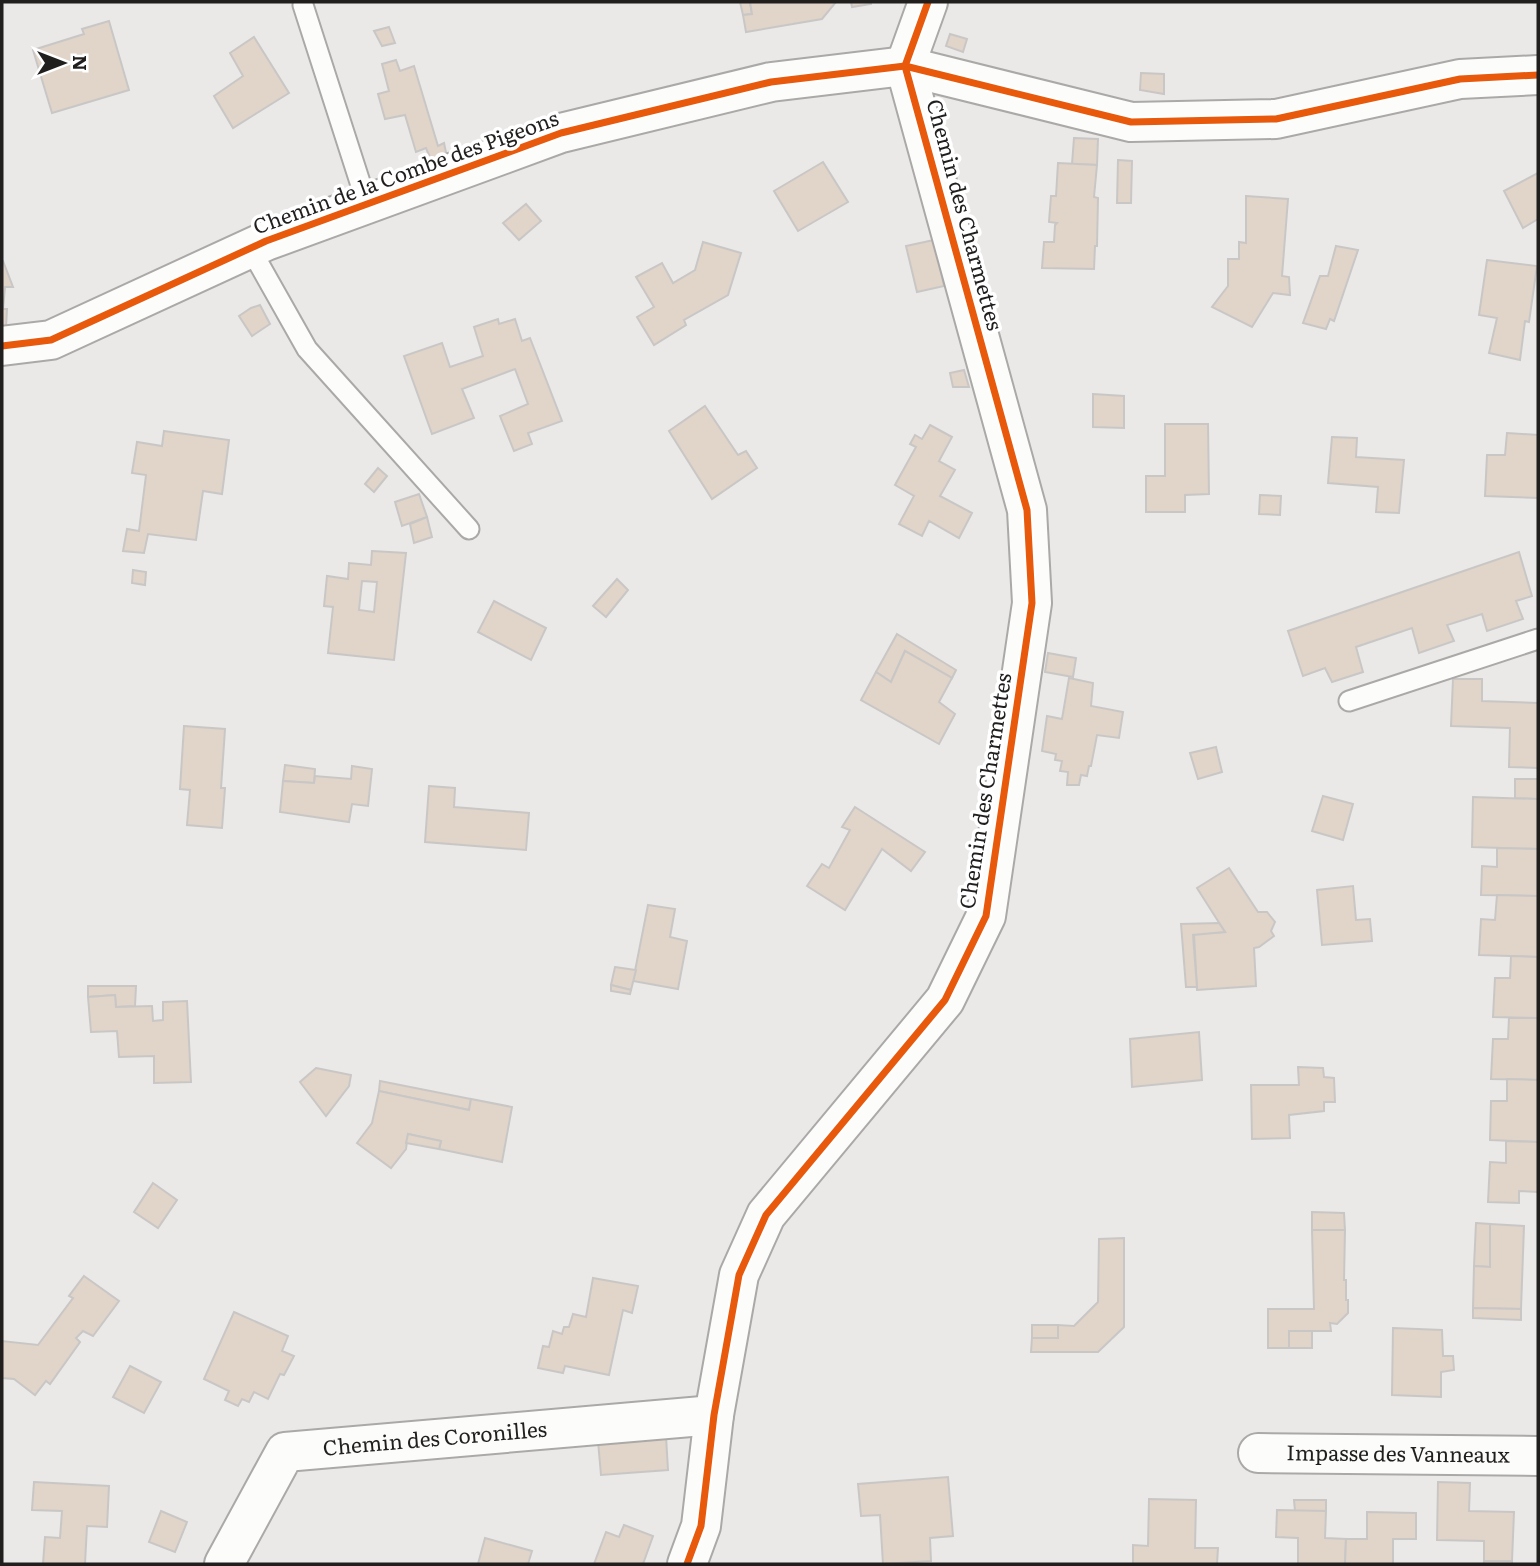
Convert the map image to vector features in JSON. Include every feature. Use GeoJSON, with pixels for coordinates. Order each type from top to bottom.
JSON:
{"type":"FeatureCollection","features":[{"type":"Feature","properties":{"kind":"street"},"geometry":{"type":"LineString","coordinates":[[905,66],[928,2]]}},
{"type":"Feature","properties":{"kind":"street","name":"Chemin de la Combe des Pigeons"},"geometry":{"type":"LineString","coordinates":[[2,346],[51,340],[266,241],[561,133],[771,82],[905,66],[1131,122],[1276,119],[1460,79],[1538,75]]}},
{"type":"Feature","properties":{"kind":"street","name":"Chemin des Charmettes"},"geometry":{"type":"LineString","coordinates":[[687,1564],[701,1526],[714,1415],[739,1275],[766,1215],[945,1000],[986,916],[1030,617],[1032,603],[1027,510],[905,66]]}},
{"type":"Feature","properties":{"kind":"street","name":"Chemin des Coronilles"},"geometry":{"type":"LineString","coordinates":[[224,1564],[285,1452],[714,1415]]}},
{"type":"Feature","properties":{"kind":"street","name":"Impasse des Vanneaux"},"geometry":{"type":"LineString","coordinates":[[1258,1453],[1538,1456]]}},
{"type":"Feature","properties":{"kind":"lane"},"geometry":{"type":"LineString","coordinates":[[303,5],[367,204]]}},
{"type":"Feature","properties":{"kind":"lane"},"geometry":{"type":"LineString","coordinates":[[250,248],[307,349],[469,529]]}},
{"type":"Feature","properties":{"kind":"lane"},"geometry":{"type":"LineString","coordinates":[[1349,701],[1538,639]]}},
{"type":"Feature","properties":{"kind":"building"},"geometry":{"type":"Polygon","coordinates":[[[740,2],[750,2],[752,14],[743,15],[740,2]]]}},
{"type":"Feature","properties":{"kind":"building"},"geometry":{"type":"Polygon","coordinates":[[[750,2],[836,2],[822,19],[746,32],[743,15],[752,14],[750,2]]]}},
{"type":"Feature","properties":{"kind":"building"},"geometry":{"type":"Polygon","coordinates":[[[851,2],[871,2],[871,4],[852,7],[851,2]]]}},
{"type":"Feature","properties":{"kind":"building"},"geometry":{"type":"Polygon","coordinates":[[[109,21],[129,90],[52,113],[33,50],[84,34],[82,29],[109,21]]]}},
{"type":"Feature","properties":{"kind":"building"},"geometry":{"type":"Polygon","coordinates":[[[389,27],[395,43],[382,46],[374,31],[389,27]]]}},
{"type":"Feature","properties":{"kind":"building"},"geometry":{"type":"Polygon","coordinates":[[[950,34],[967,39],[963,52],[946,46],[950,34]]]}},
{"type":"Feature","properties":{"kind":"building"},"geometry":{"type":"Polygon","coordinates":[[[254,37],[289,93],[233,128],[214,96],[243,76],[230,53],[254,37]]]}},
{"type":"Feature","properties":{"kind":"building"},"geometry":{"type":"Polygon","coordinates":[[[396,60],[400,71],[414,66],[438,146],[444,143],[447,157],[431,160],[426,148],[416,152],[405,115],[385,119],[378,94],[389,91],[382,64],[396,60]]]}},
{"type":"Feature","properties":{"kind":"building"},"geometry":{"type":"Polygon","coordinates":[[[1141,73],[1164,74],[1164,94],[1140,90],[1141,73]]]}},
{"type":"Feature","properties":{"kind":"building"},"geometry":{"type":"Polygon","coordinates":[[[1074,138],[1098,139],[1097,165],[1072,164],[1074,138]]]}},
{"type":"Feature","properties":{"kind":"building"},"geometry":{"type":"Polygon","coordinates":[[[1118,160],[1132,161],[1131,203],[1117,203],[1118,160]]]}},
{"type":"Feature","properties":{"kind":"building"},"geometry":{"type":"Polygon","coordinates":[[[823,162],[848,202],[798,231],[774,191],[823,162]]]}},
{"type":"Feature","properties":{"kind":"building"},"geometry":{"type":"Polygon","coordinates":[[[1058,163],[1097,165],[1094,197],[1098,198],[1097,246],[1094,269],[1042,268],[1044,242],[1054,242],[1057,223],[1049,222],[1051,196],[1056,196],[1058,163]]]}},
{"type":"Feature","properties":{"kind":"building"},"geometry":{"type":"Polygon","coordinates":[[[1538,173],[1538,219],[1523,228],[1504,191],[1538,173]]]}},
{"type":"Feature","properties":{"kind":"building"},"geometry":{"type":"Polygon","coordinates":[[[1246,196],[1288,199],[1282,276],[1289,277],[1290,295],[1273,293],[1252,327],[1212,307],[1228,286],[1228,259],[1239,259],[1239,242],[1246,243],[1246,196]]]}},
{"type":"Feature","properties":{"kind":"building"},"geometry":{"type":"Polygon","coordinates":[[[526,204],[541,221],[519,240],[503,223],[526,204]]]}},
{"type":"Feature","properties":{"kind":"building"},"geometry":{"type":"Polygon","coordinates":[[[934,240],[944,286],[917,292],[906,246],[934,240]]]}},
{"type":"Feature","properties":{"kind":"building"},"geometry":{"type":"Polygon","coordinates":[[[703,242],[741,253],[728,295],[684,320],[686,325],[654,345],[637,317],[654,307],[636,277],[662,263],[673,283],[695,270],[703,242]]]}},
{"type":"Feature","properties":{"kind":"building"},"geometry":{"type":"Polygon","coordinates":[[[1336,246],[1358,250],[1334,321],[1330,319],[1326,329],[1303,323],[1320,276],[1328,276],[1336,246]]]}},
{"type":"Feature","properties":{"kind":"building"},"geometry":{"type":"Polygon","coordinates":[[[1487,260],[1537,266],[1520,360],[1489,353],[1497,318],[1479,315],[1487,260]]]}},
{"type":"Feature","properties":{"kind":"building"},"geometry":{"type":"Polygon","coordinates":[[[2,261],[13,287],[5,287],[3,309],[7,309],[6,327],[2,327],[2,261]]]}},
{"type":"Feature","properties":{"kind":"building"},"geometry":{"type":"Polygon","coordinates":[[[260,305],[270,324],[252,336],[239,316],[260,305]]]}},
{"type":"Feature","properties":{"kind":"building"},"geometry":{"type":"Polygon","coordinates":[[[498,319],[499,324],[515,319],[522,341],[530,338],[562,421],[528,433],[532,444],[514,451],[500,416],[528,404],[515,369],[462,389],[474,418],[432,434],[404,356],[442,343],[450,367],[483,356],[474,327],[498,319]]]}},
{"type":"Feature","properties":{"kind":"building"},"geometry":{"type":"Polygon","coordinates":[[[964,370],[969,387],[953,387],[950,373],[964,370]]]}},
{"type":"Feature","properties":{"kind":"building"},"geometry":{"type":"Polygon","coordinates":[[[1093,394],[1124,396],[1124,428],[1093,427],[1093,394]]]}},
{"type":"Feature","properties":{"kind":"building"},"geometry":{"type":"Polygon","coordinates":[[[705,406],[738,455],[746,451],[757,468],[712,499],[669,431],[705,406]]]}},
{"type":"Feature","properties":{"kind":"building"},"geometry":{"type":"Polygon","coordinates":[[[1165,424],[1208,424],[1209,494],[1185,495],[1185,512],[1146,512],[1146,476],[1165,476],[1165,424]]]}},
{"type":"Feature","properties":{"kind":"building"},"geometry":{"type":"Polygon","coordinates":[[[930,425],[952,437],[939,461],[955,470],[940,496],[972,513],[959,538],[929,521],[922,536],[899,524],[914,496],[895,485],[916,447],[910,444],[915,435],[922,439],[930,425]]]}},
{"type":"Feature","properties":{"kind":"building"},"geometry":{"type":"Polygon","coordinates":[[[164,431],[229,440],[222,494],[203,491],[196,540],[148,534],[144,553],[123,551],[127,529],[139,531],[146,475],[132,473],[137,442],[162,446],[164,431]]]}},
{"type":"Feature","properties":{"kind":"building"},"geometry":{"type":"Polygon","coordinates":[[[1507,433],[1538,435],[1538,498],[1485,496],[1487,455],[1505,455],[1507,433]]]}},
{"type":"Feature","properties":{"kind":"building"},"geometry":{"type":"Polygon","coordinates":[[[1332,437],[1357,438],[1356,457],[1404,460],[1399,513],[1376,512],[1378,487],[1328,483],[1332,437]]]}},
{"type":"Feature","properties":{"kind":"building"},"geometry":{"type":"Polygon","coordinates":[[[378,468],[387,476],[374,492],[365,484],[378,468]]]}},
{"type":"Feature","properties":{"kind":"building"},"geometry":{"type":"Polygon","coordinates":[[[419,494],[427,517],[402,526],[395,502],[419,494]]]}},
{"type":"Feature","properties":{"kind":"building"},"geometry":{"type":"Polygon","coordinates":[[[1260,495],[1281,496],[1280,515],[1259,514],[1260,495]]]}},
{"type":"Feature","properties":{"kind":"building"},"geometry":{"type":"Polygon","coordinates":[[[427,517],[432,537],[414,543],[410,524],[427,517]]]}},
{"type":"Feature","properties":{"kind":"building"},"geometry":{"type":"Polygon","coordinates":[[[372,551],[406,553],[394,660],[328,653],[333,607],[324,606],[327,576],[348,579],[349,563],[371,565],[372,551]],[[362,581],[359,610],[374,612],[377,582],[362,581]]]}},
{"type":"Feature","properties":{"kind":"building"},"geometry":{"type":"Polygon","coordinates":[[[1519,552],[1532,596],[1516,601],[1523,619],[1487,631],[1482,614],[1447,625],[1454,641],[1419,653],[1412,628],[1356,647],[1363,672],[1332,682],[1325,668],[1303,676],[1288,631],[1519,552]]]}},
{"type":"Feature","properties":{"kind":"building"},"geometry":{"type":"Polygon","coordinates":[[[133,570],[146,572],[145,585],[132,583],[133,570]]]}},
{"type":"Feature","properties":{"kind":"building"},"geometry":{"type":"Polygon","coordinates":[[[617,579],[628,590],[606,617],[593,606],[617,579]]]}},
{"type":"Feature","properties":{"kind":"building"},"geometry":{"type":"Polygon","coordinates":[[[494,601],[546,628],[531,660],[478,632],[494,601]]]}},
{"type":"Feature","properties":{"kind":"building"},"geometry":{"type":"Polygon","coordinates":[[[897,634],[956,670],[952,678],[905,651],[891,682],[876,672],[897,634]]]}},
{"type":"Feature","properties":{"kind":"building"},"geometry":{"type":"Polygon","coordinates":[[[905,651],[952,678],[939,702],[955,714],[939,744],[861,700],[876,672],[891,682],[905,651]]]}},
{"type":"Feature","properties":{"kind":"building"},"geometry":{"type":"Polygon","coordinates":[[[1048,653],[1076,658],[1073,677],[1045,672],[1048,653]]]}},
{"type":"Feature","properties":{"kind":"building"},"geometry":{"type":"Polygon","coordinates":[[[1069,678],[1093,683],[1091,706],[1123,712],[1119,738],[1097,735],[1091,766],[1087,776],[1081,775],[1079,785],[1067,785],[1068,772],[1060,771],[1062,761],[1055,760],[1056,754],[1042,751],[1047,716],[1062,719],[1069,678]]]}},
{"type":"Feature","properties":{"kind":"building"},"geometry":{"type":"Polygon","coordinates":[[[1453,679],[1482,679],[1482,701],[1538,703],[1538,768],[1509,767],[1510,728],[1451,726],[1453,679]]]}},
{"type":"Feature","properties":{"kind":"building"},"geometry":{"type":"Polygon","coordinates":[[[184,726],[225,729],[221,788],[225,788],[222,828],[187,825],[190,790],[180,789],[184,726]]]}},
{"type":"Feature","properties":{"kind":"building"},"geometry":{"type":"Polygon","coordinates":[[[1216,747],[1222,772],[1198,779],[1190,753],[1216,747]]]}},
{"type":"Feature","properties":{"kind":"building"},"geometry":{"type":"Polygon","coordinates":[[[285,765],[315,769],[314,783],[283,781],[285,765]]]}},
{"type":"Feature","properties":{"kind":"building"},"geometry":{"type":"Polygon","coordinates":[[[352,766],[372,769],[368,806],[352,804],[349,822],[280,812],[283,781],[314,783],[315,776],[351,779],[352,766]]]}},
{"type":"Feature","properties":{"kind":"building"},"geometry":{"type":"Polygon","coordinates":[[[1515,779],[1538,779],[1538,799],[1515,798],[1515,779]]]}},
{"type":"Feature","properties":{"kind":"building"},"geometry":{"type":"Polygon","coordinates":[[[429,786],[455,788],[454,807],[529,813],[526,850],[425,842],[429,786]]]}},
{"type":"Feature","properties":{"kind":"building"},"geometry":{"type":"Polygon","coordinates":[[[1323,796],[1353,804],[1343,840],[1312,831],[1323,796]]]}},
{"type":"Feature","properties":{"kind":"building"},"geometry":{"type":"Polygon","coordinates":[[[1473,797],[1538,799],[1538,849],[1472,847],[1473,797]]]}},
{"type":"Feature","properties":{"kind":"building"},"geometry":{"type":"Polygon","coordinates":[[[855,807],[925,852],[911,871],[882,849],[845,910],[807,886],[822,864],[829,868],[850,830],[842,827],[855,807]]]}},
{"type":"Feature","properties":{"kind":"building"},"geometry":{"type":"Polygon","coordinates":[[[1497,848],[1538,849],[1538,896],[1481,895],[1482,866],[1497,867],[1497,848]]]}},
{"type":"Feature","properties":{"kind":"building"},"geometry":{"type":"Polygon","coordinates":[[[1229,868],[1258,912],[1267,912],[1275,922],[1271,931],[1274,936],[1254,948],[1256,986],[1197,990],[1194,934],[1225,932],[1197,888],[1229,868]]]}},
{"type":"Feature","properties":{"kind":"building"},"geometry":{"type":"Polygon","coordinates":[[[1353,886],[1356,920],[1370,919],[1372,941],[1322,945],[1317,890],[1353,886]]]}},
{"type":"Feature","properties":{"kind":"building"},"geometry":{"type":"Polygon","coordinates":[[[1497,895],[1538,896],[1538,957],[1479,955],[1481,919],[1495,920],[1497,895]]]}},
{"type":"Feature","properties":{"kind":"building"},"geometry":{"type":"Polygon","coordinates":[[[648,905],[675,909],[670,937],[687,941],[678,989],[633,981],[648,905]]]}},
{"type":"Feature","properties":{"kind":"building"},"geometry":{"type":"Polygon","coordinates":[[[1219,923],[1225,932],[1193,935],[1197,987],[1186,987],[1181,924],[1219,923]]]}},
{"type":"Feature","properties":{"kind":"building"},"geometry":{"type":"Polygon","coordinates":[[[1511,956],[1538,957],[1538,1018],[1493,1017],[1495,978],[1510,978],[1511,956]]]}},
{"type":"Feature","properties":{"kind":"building"},"geometry":{"type":"Polygon","coordinates":[[[615,967],[636,970],[631,990],[611,985],[615,967]]]}},
{"type":"Feature","properties":{"kind":"building"},"geometry":{"type":"Polygon","coordinates":[[[611,985],[631,990],[630,994],[611,991],[611,985]]]}},
{"type":"Feature","properties":{"kind":"building"},"geometry":{"type":"Polygon","coordinates":[[[88,986],[136,986],[135,1006],[116,1007],[115,995],[88,997],[88,986]]]}},
{"type":"Feature","properties":{"kind":"building"},"geometry":{"type":"Polygon","coordinates":[[[115,995],[116,1007],[152,1006],[153,1021],[163,1020],[163,1002],[187,1001],[191,1082],[154,1083],[154,1056],[119,1057],[117,1031],[91,1032],[88,997],[115,995]]]}},
{"type":"Feature","properties":{"kind":"building"},"geometry":{"type":"Polygon","coordinates":[[[1509,1018],[1538,1018],[1538,1080],[1491,1079],[1493,1039],[1508,1039],[1509,1018]]]}},
{"type":"Feature","properties":{"kind":"building"},"geometry":{"type":"Polygon","coordinates":[[[1199,1032],[1202,1080],[1132,1087],[1130,1039],[1199,1032]]]}},
{"type":"Feature","properties":{"kind":"building"},"geometry":{"type":"Polygon","coordinates":[[[1298,1067],[1323,1068],[1324,1077],[1334,1078],[1335,1102],[1324,1102],[1324,1111],[1289,1115],[1290,1138],[1252,1139],[1251,1085],[1299,1085],[1298,1067]]]}},
{"type":"Feature","properties":{"kind":"building"},"geometry":{"type":"Polygon","coordinates":[[[316,1068],[351,1075],[349,1086],[326,1116],[300,1082],[316,1068]]]}},
{"type":"Feature","properties":{"kind":"building"},"geometry":{"type":"Polygon","coordinates":[[[1507,1079],[1538,1080],[1538,1142],[1490,1140],[1491,1101],[1507,1101],[1507,1079]]]}},
{"type":"Feature","properties":{"kind":"building"},"geometry":{"type":"Polygon","coordinates":[[[380,1081],[471,1099],[469,1110],[379,1091],[380,1081]]]}},
{"type":"Feature","properties":{"kind":"building"},"geometry":{"type":"Polygon","coordinates":[[[379,1091],[469,1110],[471,1099],[512,1107],[502,1162],[439,1149],[441,1141],[408,1134],[406,1149],[391,1168],[357,1143],[372,1123],[379,1091]]]}},
{"type":"Feature","properties":{"kind":"building"},"geometry":{"type":"Polygon","coordinates":[[[408,1134],[441,1141],[439,1149],[406,1143],[408,1134]]]}},
{"type":"Feature","properties":{"kind":"building"},"geometry":{"type":"Polygon","coordinates":[[[1506,1141],[1538,1142],[1538,1192],[1519,1191],[1519,1203],[1488,1202],[1490,1162],[1506,1163],[1506,1141]]]}},
{"type":"Feature","properties":{"kind":"building"},"geometry":{"type":"Polygon","coordinates":[[[153,1183],[177,1200],[158,1228],[134,1212],[153,1183]]]}},
{"type":"Feature","properties":{"kind":"building"},"geometry":{"type":"Polygon","coordinates":[[[1312,1212],[1344,1213],[1345,1230],[1312,1230],[1312,1212]]]}},
{"type":"Feature","properties":{"kind":"building"},"geometry":{"type":"Polygon","coordinates":[[[1476,1223],[1490,1224],[1490,1267],[1474,1266],[1476,1223]]]}},
{"type":"Feature","properties":{"kind":"building"},"geometry":{"type":"Polygon","coordinates":[[[1490,1224],[1524,1226],[1521,1309],[1473,1308],[1474,1266],[1490,1267],[1490,1224]]]}},
{"type":"Feature","properties":{"kind":"building"},"geometry":{"type":"Polygon","coordinates":[[[1312,1230],[1345,1230],[1344,1280],[1348,1313],[1337,1324],[1330,1323],[1331,1331],[1289,1331],[1289,1348],[1268,1348],[1268,1309],[1314,1309],[1312,1230]]]}},
{"type":"Feature","properties":{"kind":"building"},"geometry":{"type":"Polygon","coordinates":[[[1124,1238],[1124,1327],[1098,1352],[1031,1352],[1032,1338],[1058,1338],[1058,1325],[1074,1326],[1098,1302],[1099,1239],[1124,1238]]]}},
{"type":"Feature","properties":{"kind":"building"},"geometry":{"type":"Polygon","coordinates":[[[84,1276],[119,1301],[93,1336],[83,1331],[76,1338],[80,1342],[50,1384],[46,1381],[35,1395],[14,1379],[2,1378],[2,1341],[38,1345],[73,1298],[69,1296],[84,1276]]]}},
{"type":"Feature","properties":{"kind":"building"},"geometry":{"type":"Polygon","coordinates":[[[593,1278],[638,1286],[632,1313],[623,1310],[609,1375],[565,1366],[563,1373],[538,1368],[543,1346],[549,1347],[553,1331],[562,1334],[564,1327],[569,1327],[573,1314],[586,1317],[593,1278]]]}},
{"type":"Feature","properties":{"kind":"building"},"geometry":{"type":"Polygon","coordinates":[[[1473,1308],[1521,1309],[1521,1320],[1473,1318],[1473,1308]]]}},
{"type":"Feature","properties":{"kind":"building"},"geometry":{"type":"Polygon","coordinates":[[[234,1312],[288,1336],[282,1351],[294,1356],[284,1375],[280,1374],[268,1399],[254,1392],[249,1402],[242,1399],[238,1406],[225,1400],[229,1391],[204,1379],[234,1312]]]}},
{"type":"Feature","properties":{"kind":"building"},"geometry":{"type":"Polygon","coordinates":[[[1032,1325],[1058,1325],[1058,1338],[1032,1338],[1032,1325]]]}},
{"type":"Feature","properties":{"kind":"building"},"geometry":{"type":"Polygon","coordinates":[[[1393,1328],[1442,1330],[1443,1356],[1453,1356],[1454,1370],[1441,1372],[1441,1397],[1392,1395],[1393,1328]]]}},
{"type":"Feature","properties":{"kind":"building"},"geometry":{"type":"Polygon","coordinates":[[[1289,1331],[1312,1331],[1312,1348],[1289,1348],[1289,1331]]]}},
{"type":"Feature","properties":{"kind":"building"},"geometry":{"type":"Polygon","coordinates":[[[130,1366],[161,1382],[144,1413],[113,1397],[130,1366]]]}},
{"type":"Feature","properties":{"kind":"building"},"geometry":{"type":"Polygon","coordinates":[[[666,1436],[668,1470],[601,1475],[598,1441],[666,1436]]]}},
{"type":"Feature","properties":{"kind":"building"},"geometry":{"type":"Polygon","coordinates":[[[948,1477],[953,1536],[930,1538],[931,1561],[883,1564],[880,1515],[861,1516],[858,1484],[948,1477]]]}},
{"type":"Feature","properties":{"kind":"building"},"geometry":{"type":"Polygon","coordinates":[[[34,1482],[109,1486],[107,1527],[87,1526],[85,1564],[43,1564],[45,1537],[60,1538],[62,1511],[32,1510],[34,1482]]]}},
{"type":"Feature","properties":{"kind":"building"},"geometry":{"type":"Polygon","coordinates":[[[1438,1482],[1470,1483],[1469,1511],[1514,1512],[1512,1561],[1484,1561],[1484,1541],[1437,1540],[1438,1482]]]}},
{"type":"Feature","properties":{"kind":"building"},"geometry":{"type":"Polygon","coordinates":[[[1149,1499],[1196,1500],[1195,1548],[1218,1548],[1217,1564],[1133,1564],[1133,1545],[1148,1546],[1149,1499]]]}},
{"type":"Feature","properties":{"kind":"building"},"geometry":{"type":"Polygon","coordinates":[[[1294,1500],[1326,1500],[1326,1511],[1295,1511],[1294,1500]]]}},
{"type":"Feature","properties":{"kind":"building"},"geometry":{"type":"Polygon","coordinates":[[[1277,1510],[1326,1511],[1325,1538],[1346,1539],[1345,1564],[1298,1564],[1298,1538],[1276,1537],[1277,1510]]]}},
{"type":"Feature","properties":{"kind":"building"},"geometry":{"type":"Polygon","coordinates":[[[161,1511],[187,1522],[175,1552],[149,1542],[161,1511]]]}},
{"type":"Feature","properties":{"kind":"building"},"geometry":{"type":"Polygon","coordinates":[[[1367,1512],[1416,1513],[1416,1539],[1393,1539],[1393,1564],[1345,1564],[1346,1539],[1367,1539],[1367,1512]]]}},
{"type":"Feature","properties":{"kind":"building"},"geometry":{"type":"Polygon","coordinates":[[[624,1525],[653,1536],[643,1564],[594,1564],[606,1532],[619,1537],[624,1525]]]}},
{"type":"Feature","properties":{"kind":"building"},"geometry":{"type":"Polygon","coordinates":[[[485,1538],[532,1551],[528,1564],[478,1564],[485,1538]]]}},
{"type":"Feature","properties":{"kind":"building"},"geometry":{"type":"Polygon","coordinates":[[[1484,1561],[1512,1561],[1512,1564],[1484,1564],[1484,1561]]]}},
{"type":"Feature","properties":{"kind":"cycle path"},"geometry":{"type":"LineString","coordinates":[[687,1564],[701,1526],[714,1415],[739,1275],[766,1215],[945,1000],[986,916],[1032,603],[1027,510],[905,66],[928,2]]}},
{"type":"Feature","properties":{"kind":"cycle path"},"geometry":{"type":"LineString","coordinates":[[2,346],[51,340],[266,241],[561,133],[771,82],[905,66],[1131,122],[1276,119],[1460,79],[1538,75]]}}]}
